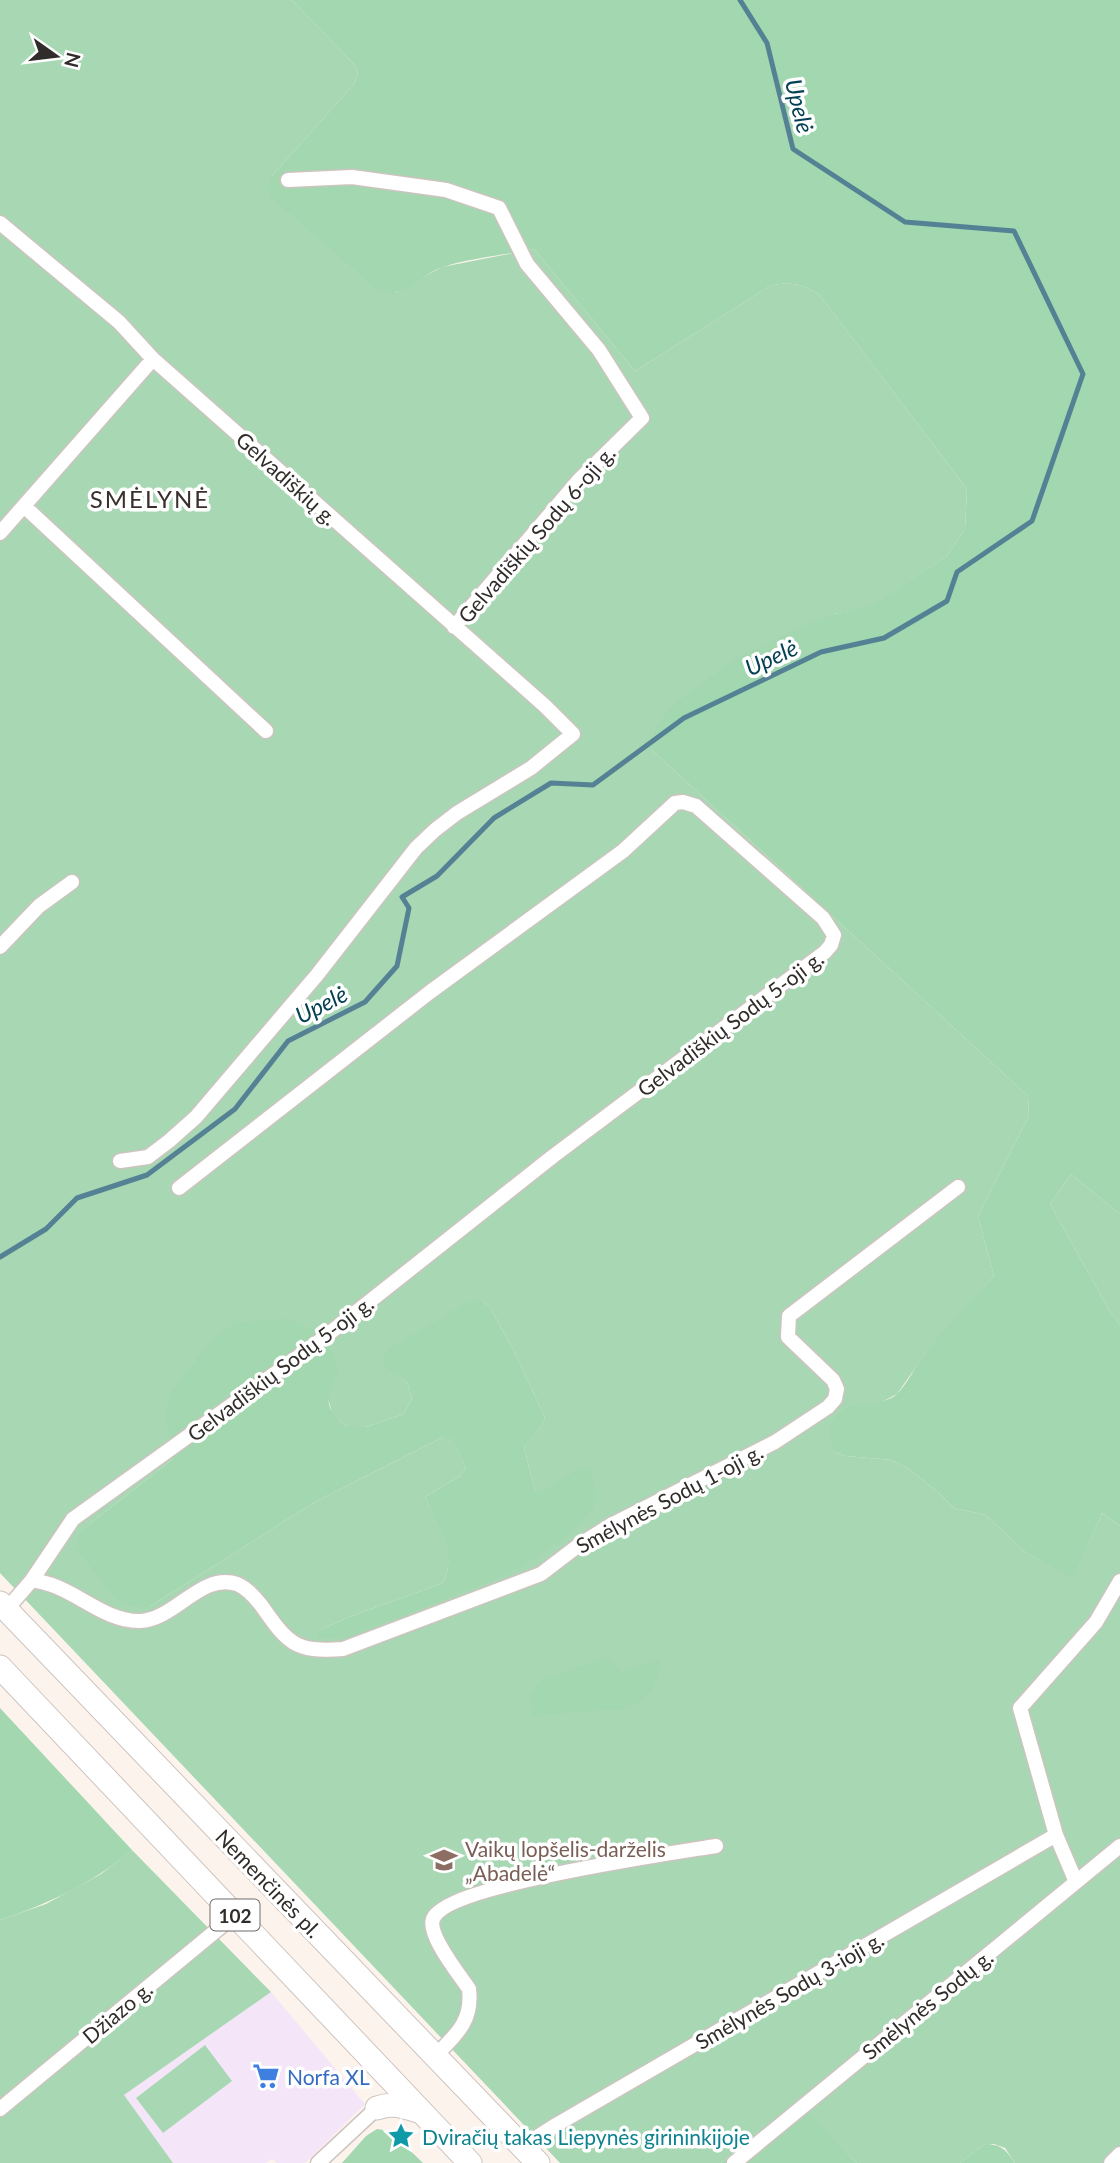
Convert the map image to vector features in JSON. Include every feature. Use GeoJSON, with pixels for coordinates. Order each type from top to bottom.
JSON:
{"type":"FeatureCollection","features":[{"type":"Feature","properties":{"kind":"main road","name":"Nemenčinės pl."},"geometry":{"type":"LineString","coordinates":[[3,1607],[532,2157]]}},
{"type":"Feature","properties":{"kind":"main road","name":"102"},"geometry":{"type":"LineString","coordinates":[[0,1667],[470,2163]]}},
{"type":"Feature","properties":{"kind":"main road"},"geometry":{"type":"LineString","coordinates":[[377,2108],[382,2086],[379,2068]]}},
{"type":"Feature","properties":{"kind":"main road"},"geometry":{"type":"LineString","coordinates":[[377,2108],[388,2104],[421,2112]]}},
{"type":"Feature","properties":{"kind":"street","name":"Gelvadiškių Sodų 6-oji g."},"geometry":{"type":"LineString","coordinates":[[288,180],[352,177],[446,190],[499,208],[527,264],[599,350],[642,418],[579,480],[454,627]]}},
{"type":"Feature","properties":{"kind":"street","name":"Gelvadiškių g."},"geometry":{"type":"LineString","coordinates":[[0,223],[119,322],[153,359],[545,706],[573,734],[531,768],[457,813],[435,830],[416,848],[317,975],[196,1117],[148,1157],[120,1161]]}},
{"type":"Feature","properties":{"kind":"street"},"geometry":{"type":"LineString","coordinates":[[0,533],[153,359]]}},
{"type":"Feature","properties":{"kind":"street"},"geometry":{"type":"LineString","coordinates":[[24,506],[266,730]]}},
{"type":"Feature","properties":{"kind":"street","name":"Gelvadiškių Sodų 5-oji g."},"geometry":{"type":"LineString","coordinates":[[3,1607],[32,1580],[73,1519],[312,1348],[552,1157],[825,952],[835,935],[823,918],[695,806],[683,802],[675,803],[623,851],[430,992],[179,1188]]}},
{"type":"Feature","properties":{"kind":"street"},"geometry":{"type":"LineString","coordinates":[[0,947],[39,906],[72,882]]}},
{"type":"Feature","properties":{"kind":"street","name":"Smėlynės Sodų 1-oji g."},"geometry":{"type":"LineString","coordinates":[[32,1580],[53,1585],[120,1619],[141,1621],[155,1618],[214,1583],[240,1585],[254,1595],[284,1637],[299,1646],[319,1651],[343,1649],[541,1574],[611,1525],[775,1442],[828,1407],[835,1399],[837,1389],[833,1380],[788,1337],[789,1316],[958,1187]]}},
{"type":"Feature","properties":{"kind":"street"},"geometry":{"type":"LineString","coordinates":[[1076,1882],[1056,1835],[1020,1708],[1096,1622],[1120,1581]]}},
{"type":"Feature","properties":{"kind":"street","name":"Smėlynės Sodų 3-ioji g."},"geometry":{"type":"LineString","coordinates":[[532,2157],[538,2136],[1056,1835]]}},
{"type":"Feature","properties":{"kind":"street"},"geometry":{"type":"LineString","coordinates":[[435,2056],[462,2027],[469,2011],[470,1998],[469,1989],[438,1942],[433,1928],[434,1918],[440,1910],[484,1891],[535,1878],[716,1846]]}},
{"type":"Feature","properties":{"kind":"street","name":"Smėlynės Sodų g."},"geometry":{"type":"LineString","coordinates":[[734,2163],[1120,1846]]}},
{"type":"Feature","properties":{"kind":"street","name":"Džiazo g."},"geometry":{"type":"LineString","coordinates":[[0,2109],[235,1915]]}},
{"type":"Feature","properties":{"kind":"street"},"geometry":{"type":"LineString","coordinates":[[317,2163],[377,2108]]}},
{"type":"Feature","properties":{"kind":"street"},"geometry":{"type":"LineString","coordinates":[[1111,2163],[1120,2154]]}},
{"type":"Feature","properties":{"kind":"shaded area"},"geometry":{"type":"Polygon","coordinates":[[[271,1992],[365,2104],[305,2163],[277,2163],[272,2159],[266,2163],[173,2163],[124,2095],[271,1992]]]}},
{"type":"Feature","properties":{"kind":"green space"},"geometry":{"type":"Polygon","coordinates":[[[0,0],[292,0],[354,64],[358,73],[355,83],[272,176],[396,292],[442,267],[534,249],[635,371],[770,286],[801,286],[819,294],[967,489],[965,529],[947,556],[872,607],[834,614],[652,750],[1028,1096],[1029,1116],[978,1216],[994,1276],[925,1354],[897,1394],[882,1402],[855,1407],[834,1452],[846,1456],[892,1460],[909,1469],[954,1508],[986,1515],[1025,1552],[1073,1577],[1102,1513],[1120,1526],[1120,2163],[1015,2163],[1005,2148],[985,2144],[960,2163],[857,2163],[797,2101],[721,2163],[560,2163],[0,1573],[0,0]],[[470,1301],[388,1369],[407,1382],[412,1398],[404,1414],[366,1427],[347,1427],[333,1415],[327,1396],[173,1459],[80,1534],[149,1607],[313,1503],[443,1437],[451,1437],[466,1468],[460,1476],[425,1497],[447,1550],[447,1572],[443,1583],[318,1631],[517,1570],[542,1493],[535,1490],[524,1448],[545,1418],[514,1351],[489,1306],[482,1301],[470,1301]]]}},
{"type":"Feature","properties":{"kind":"green space"},"geometry":{"type":"Polygon","coordinates":[[[292,0],[1120,0],[1120,1214],[1071,1174],[1050,1204],[1120,1325],[1120,1526],[1102,1513],[1073,1578],[1025,1552],[986,1515],[954,1508],[909,1469],[892,1460],[846,1456],[834,1452],[830,1436],[833,1420],[846,1408],[884,1401],[897,1394],[933,1344],[994,1276],[978,1216],[1029,1116],[1028,1096],[652,750],[655,728],[674,704],[737,658],[834,614],[872,606],[947,556],[965,529],[967,489],[819,294],[801,286],[770,286],[635,371],[534,249],[454,264],[435,270],[396,292],[379,291],[271,197],[268,188],[272,176],[355,83],[358,73],[354,64],[292,0]]]}},
{"type":"Feature","properties":{"kind":"green space"},"geometry":{"type":"Polygon","coordinates":[[[1071,1174],[1120,1214],[1120,1325],[1050,1204],[1071,1174]]]}},
{"type":"Feature","properties":{"kind":"green space"},"geometry":{"type":"Polygon","coordinates":[[[470,1301],[482,1301],[489,1306],[514,1351],[545,1418],[524,1448],[535,1490],[542,1492],[581,1467],[590,1471],[597,1496],[593,1508],[571,1533],[517,1570],[345,1639],[318,1637],[318,1631],[349,1617],[443,1583],[447,1572],[447,1550],[425,1497],[460,1476],[466,1468],[451,1438],[443,1437],[313,1503],[149,1607],[132,1606],[117,1600],[76,1548],[80,1533],[173,1459],[165,1414],[171,1393],[214,1337],[238,1322],[287,1319],[313,1330],[332,1351],[338,1371],[329,1395],[333,1413],[347,1427],[366,1427],[404,1414],[412,1398],[407,1382],[387,1369],[382,1360],[386,1351],[470,1301]]]}},
{"type":"Feature","properties":{"kind":"green space"},"geometry":{"type":"Polygon","coordinates":[[[660,1658],[659,1673],[652,1689],[642,1700],[625,1709],[533,1715],[530,1695],[542,1681],[600,1659],[612,1660],[620,1673],[660,1658]]]}},
{"type":"Feature","properties":{"kind":"green space"},"geometry":{"type":"Polygon","coordinates":[[[0,1708],[132,1850],[101,1873],[69,1891],[0,1920],[0,1708]]]}},
{"type":"Feature","properties":{"kind":"green space"},"geometry":{"type":"Polygon","coordinates":[[[132,1850],[271,1992],[124,2095],[173,2163],[0,2163],[0,1920],[46,1904],[101,1874],[132,1850]]]}},
{"type":"Feature","properties":{"kind":"green space"},"geometry":{"type":"Polygon","coordinates":[[[205,2045],[232,2081],[163,2133],[136,2098],[205,2045]]]}},
{"type":"Feature","properties":{"kind":"green space"},"geometry":{"type":"Polygon","coordinates":[[[797,2100],[857,2163],[721,2163],[797,2100]]]}},
{"type":"Feature","properties":{"kind":"green space"},"geometry":{"type":"Polygon","coordinates":[[[377,2129],[390,2131],[423,2163],[342,2163],[366,2136],[377,2129]]]}},
{"type":"Feature","properties":{"kind":"green space"},"geometry":{"type":"Polygon","coordinates":[[[985,2144],[1003,2149],[1015,2163],[960,2163],[985,2144]]]}},
{"type":"Feature","properties":{"kind":"waterway","name":"Upelė"},"geometry":{"type":"LineString","coordinates":[[0,1257],[46,1229],[77,1198],[147,1175],[235,1109],[288,1041],[365,1002],[397,966],[409,908],[402,897],[437,876],[494,818],[551,783],[593,785],[684,718],[821,652],[884,638],[947,601],[957,572],[1032,521],[1083,374],[1014,231],[905,222],[793,149],[767,43],[740,0]]}},
{"type":"Feature","properties":{"kind":"place","name":"Vaikų lopšelis-darželis „Abadelė“"},"geometry":{"type":"Point","coordinates":[444,1860]}},
{"type":"Feature","properties":{"kind":"place","name":"Norfa XL"},"geometry":{"type":"Point","coordinates":[266,2076]}},
{"type":"Feature","properties":{"kind":"place","name":"Dviračių takas Liepynės girininkijoje"},"geometry":{"type":"Point","coordinates":[401,2136]}},
{"type":"Feature","properties":{"kind":"district","name":"SMĖLYNĖ"},"geometry":{"type":"Point","coordinates":[150,498]}}]}
